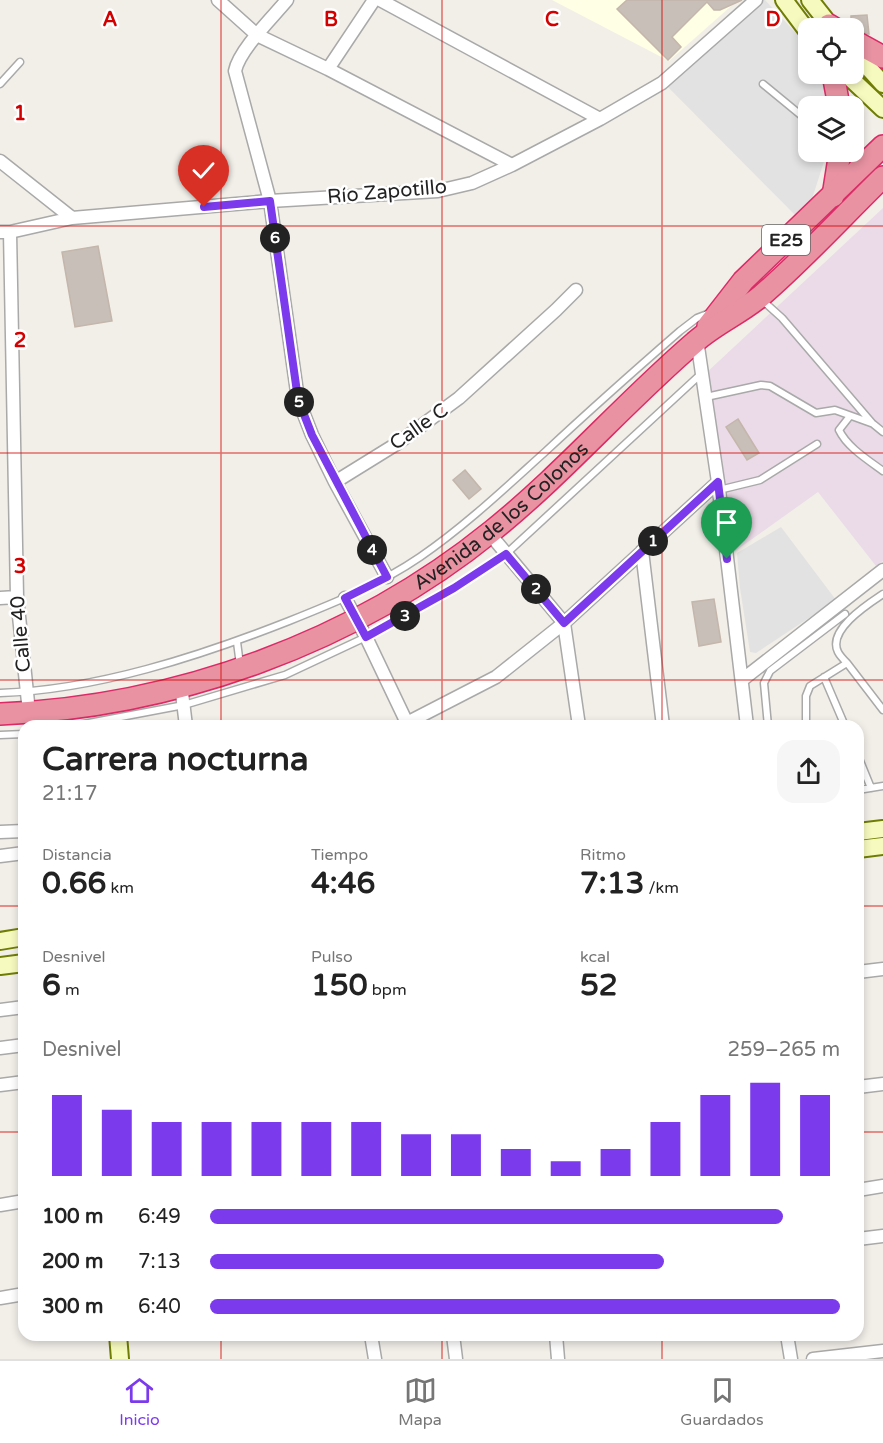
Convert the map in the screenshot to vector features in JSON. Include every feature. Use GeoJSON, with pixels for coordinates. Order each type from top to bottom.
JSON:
{"type":"FeatureCollection","features":[{"type":"Feature","properties":{"kind":"highway"},"geometry":{"type":"LineString","coordinates":[[864,47],[883,57]]}},
{"type":"Feature","properties":{"kind":"highway","name":"Avenida de los Colonos"},"geometry":{"type":"LineString","coordinates":[[697,340],[742,281],[883,146]]}},
{"type":"Feature","properties":{"kind":"highway"},"geometry":{"type":"LineString","coordinates":[[833,196],[838,162]]}},
{"type":"Feature","properties":{"kind":"highway","name":"Avenida de los Colonos"},"geometry":{"type":"LineString","coordinates":[[0,714],[143,696],[182,695],[241,669],[361,628],[403,593],[449,564],[489,534],[540,489],[697,340],[760,297],[883,177]]}},
{"type":"Feature","properties":{"kind":"street"},"geometry":{"type":"LineString","coordinates":[[218,0],[257,35],[328,69],[512,165]]}},
{"type":"Feature","properties":{"kind":"street"},"geometry":{"type":"LineString","coordinates":[[287,0],[257,35],[237,63],[236,71],[270,201],[298,399],[312,435],[335,482],[387,577]]}},
{"type":"Feature","properties":{"kind":"street"},"geometry":{"type":"LineString","coordinates":[[328,69],[374,0]]}},
{"type":"Feature","properties":{"kind":"street"},"geometry":{"type":"LineString","coordinates":[[380,0],[600,119]]}},
{"type":"Feature","properties":{"kind":"street","name":"Río Zapotillo"},"geometry":{"type":"LineString","coordinates":[[5,232],[72,218],[270,201],[438,191],[471,183],[512,165],[600,119],[662,83],[756,0]]}},
{"type":"Feature","properties":{"kind":"street"},"geometry":{"type":"LineString","coordinates":[[784,0],[798,19]]}},
{"type":"Feature","properties":{"kind":"street"},"geometry":{"type":"LineString","coordinates":[[810,0],[825,18]]}},
{"type":"Feature","properties":{"kind":"street"},"geometry":{"type":"LineString","coordinates":[[864,63],[883,84]]}},
{"type":"Feature","properties":{"kind":"street"},"geometry":{"type":"LineString","coordinates":[[857,84],[883,109]]}},
{"type":"Feature","properties":{"kind":"street"},"geometry":{"type":"LineString","coordinates":[[0,161],[72,218]]}},
{"type":"Feature","properties":{"kind":"street","name":"Calle 40"},"geometry":{"type":"LineString","coordinates":[[5,232],[6,396],[17,597],[28,710]]}},
{"type":"Feature","properties":{"kind":"street","name":"Calle C"},"geometry":{"type":"LineString","coordinates":[[335,482],[398,443],[459,398],[576,290]]}},
{"type":"Feature","properties":{"kind":"street"},"geometry":{"type":"LineString","coordinates":[[697,340],[719,486],[746,720]]}},
{"type":"Feature","properties":{"kind":"street"},"geometry":{"type":"LineString","coordinates":[[413,720],[495,677],[564,623],[642,551],[719,486]]}},
{"type":"Feature","properties":{"kind":"street"},"geometry":{"type":"LineString","coordinates":[[489,534],[564,623],[578,720]]}},
{"type":"Feature","properties":{"kind":"street"},"geometry":{"type":"LineString","coordinates":[[642,551],[662,720]]}},
{"type":"Feature","properties":{"kind":"street"},"geometry":{"type":"LineString","coordinates":[[742,680],[844,613],[883,570]]}},
{"type":"Feature","properties":{"kind":"street"},"geometry":{"type":"LineString","coordinates":[[0,598],[17,597]]}},
{"type":"Feature","properties":{"kind":"street"},"geometry":{"type":"LineString","coordinates":[[345,598],[361,628],[402,720]]}},
{"type":"Feature","properties":{"kind":"street"},"geometry":{"type":"LineString","coordinates":[[182,695],[185,720]]}},
{"type":"Feature","properties":{"kind":"street"},"geometry":{"type":"LineString","coordinates":[[864,831],[883,829]]}},
{"type":"Feature","properties":{"kind":"street"},"geometry":{"type":"LineString","coordinates":[[0,832],[18,831]]}},
{"type":"Feature","properties":{"kind":"street"},"geometry":{"type":"LineString","coordinates":[[864,848],[883,846]]}},
{"type":"Feature","properties":{"kind":"street"},"geometry":{"type":"LineString","coordinates":[[0,856],[18,854]]}},
{"type":"Feature","properties":{"kind":"street"},"geometry":{"type":"LineString","coordinates":[[0,941],[18,939]]}},
{"type":"Feature","properties":{"kind":"street"},"geometry":{"type":"LineString","coordinates":[[0,966],[18,964]]}},
{"type":"Feature","properties":{"kind":"street"},"geometry":{"type":"LineString","coordinates":[[864,971],[883,969]]}},
{"type":"Feature","properties":{"kind":"street"},"geometry":{"type":"LineString","coordinates":[[0,1010],[18,1008]]}},
{"type":"Feature","properties":{"kind":"street"},"geometry":{"type":"LineString","coordinates":[[0,1048],[18,1046]]}},
{"type":"Feature","properties":{"kind":"street"},"geometry":{"type":"LineString","coordinates":[[0,1085],[18,1083]]}},
{"type":"Feature","properties":{"kind":"street"},"geometry":{"type":"LineString","coordinates":[[864,1086],[883,1084]]}},
{"type":"Feature","properties":{"kind":"street"},"geometry":{"type":"LineString","coordinates":[[864,1189],[883,1186]]}},
{"type":"Feature","properties":{"kind":"street"},"geometry":{"type":"LineString","coordinates":[[0,1205],[18,1202]]}},
{"type":"Feature","properties":{"kind":"street"},"geometry":{"type":"LineString","coordinates":[[864,1238],[883,1236]]}},
{"type":"Feature","properties":{"kind":"street"},"geometry":{"type":"LineString","coordinates":[[0,1298],[18,1295]]}},
{"type":"Feature","properties":{"kind":"street"},"geometry":{"type":"LineString","coordinates":[[118,1341],[120,1359]]}},
{"type":"Feature","properties":{"kind":"street"},"geometry":{"type":"LineString","coordinates":[[372,1341],[375,1359]]}},
{"type":"Feature","properties":{"kind":"street"},"geometry":{"type":"LineString","coordinates":[[454,1341],[456,1359]]}},
{"type":"Feature","properties":{"kind":"street"},"geometry":{"type":"LineString","coordinates":[[556,1341],[558,1359]]}},
{"type":"Feature","properties":{"kind":"street"},"geometry":{"type":"LineString","coordinates":[[788,1341],[791,1359]]}},
{"type":"Feature","properties":{"kind":"street"},"geometry":{"type":"LineString","coordinates":[[813,1359],[883,1351]]}},
{"type":"Feature","properties":{"kind":"lane"},"geometry":{"type":"LineString","coordinates":[[0,84],[20,62]]}},
{"type":"Feature","properties":{"kind":"lane"},"geometry":{"type":"LineString","coordinates":[[763,84],[798,113]]}},
{"type":"Feature","properties":{"kind":"lane"},"geometry":{"type":"LineString","coordinates":[[760,297],[782,318],[872,423],[883,432]]}},
{"type":"Feature","properties":{"kind":"lane"},"geometry":{"type":"LineString","coordinates":[[0,693],[28,710],[91,682],[237,642],[345,598],[387,577],[419,558],[474,517],[680,331],[697,318],[721,308]]}},
{"type":"Feature","properties":{"kind":"lane"},"geometry":{"type":"LineString","coordinates":[[94,720],[182,695],[285,675],[361,628],[454,588],[506,554],[702,373]]}},
{"type":"Feature","properties":{"kind":"lane"},"geometry":{"type":"LineString","coordinates":[[706,397],[761,385],[770,386],[816,413],[835,410],[872,423]]}},
{"type":"Feature","properties":{"kind":"lane"},"geometry":{"type":"LineString","coordinates":[[850,416],[839,430],[859,453],[883,471]]}},
{"type":"Feature","properties":{"kind":"lane"},"geometry":{"type":"LineString","coordinates":[[719,486],[760,480],[817,444]]}},
{"type":"Feature","properties":{"kind":"lane"},"geometry":{"type":"LineString","coordinates":[[767,720],[764,683],[770,671],[844,613],[883,594]]}},
{"type":"Feature","properties":{"kind":"lane"},"geometry":{"type":"LineString","coordinates":[[844,613],[836,640],[836,650],[883,710]]}},
{"type":"Feature","properties":{"kind":"lane"},"geometry":{"type":"LineString","coordinates":[[237,642],[241,669]]}},
{"type":"Feature","properties":{"kind":"lane"},"geometry":{"type":"LineString","coordinates":[[806,720],[807,690],[847,663]]}},
{"type":"Feature","properties":{"kind":"lane"},"geometry":{"type":"LineString","coordinates":[[824,677],[842,720]]}},
{"type":"Feature","properties":{"kind":"lane"},"geometry":{"type":"LineString","coordinates":[[0,735],[18,734]]}},
{"type":"Feature","properties":{"kind":"lane"},"geometry":{"type":"LineString","coordinates":[[864,771],[871,788]]}},
{"type":"Feature","properties":{"kind":"lane"},"geometry":{"type":"LineString","coordinates":[[864,789],[883,786]]}},
{"type":"Feature","properties":{"kind":"shaded area"},"geometry":{"type":"Polygon","coordinates":[[[552,0],[738,0],[669,61],[552,0]]]}},
{"type":"Feature","properties":{"kind":"shaded area"},"geometry":{"type":"Polygon","coordinates":[[[744,0],[765,0],[798,35],[798,84],[828,84],[828,96],[798,96],[798,162],[824,162],[804,224],[659,78],[744,0]]]}},
{"type":"Feature","properties":{"kind":"shaded area"},"geometry":{"type":"Polygon","coordinates":[[[883,208],[883,561],[876,566],[818,492],[727,557],[705,374],[883,208]]]}},
{"type":"Feature","properties":{"kind":"shaded area"},"geometry":{"type":"Polygon","coordinates":[[[781,527],[836,600],[756,653],[750,652],[737,553],[781,527]]]}},
{"type":"Feature","properties":{"kind":"building"},"geometry":{"type":"Polygon","coordinates":[[[627,0],[742,0],[720,10],[714,10],[707,2],[672,37],[681,47],[668,60],[617,9],[627,0]]]}},
{"type":"Feature","properties":{"kind":"building"},"geometry":{"type":"Polygon","coordinates":[[[867,15],[869,34],[864,32],[864,18],[851,18],[851,16],[867,15]]]}},
{"type":"Feature","properties":{"kind":"building"},"geometry":{"type":"Polygon","coordinates":[[[98,246],[112,321],[75,327],[62,252],[98,246]]]}},
{"type":"Feature","properties":{"kind":"building"},"geometry":{"type":"Polygon","coordinates":[[[738,419],[759,453],[747,460],[726,427],[738,419]]]}},
{"type":"Feature","properties":{"kind":"building"},"geometry":{"type":"Polygon","coordinates":[[[465,470],[481,489],[469,499],[453,480],[465,470]]]}},
{"type":"Feature","properties":{"kind":"building"},"geometry":{"type":"Polygon","coordinates":[[[714,599],[721,642],[699,646],[692,602],[714,599]]]}},
{"type":"Feature","properties":{"kind":"route"},"geometry":{"type":"LineString","coordinates":[[204,207],[270,201],[298,399],[312,435],[335,482],[387,577],[345,598],[366,637],[454,588],[506,554],[564,623],[718,482],[727,559]]}}]}
